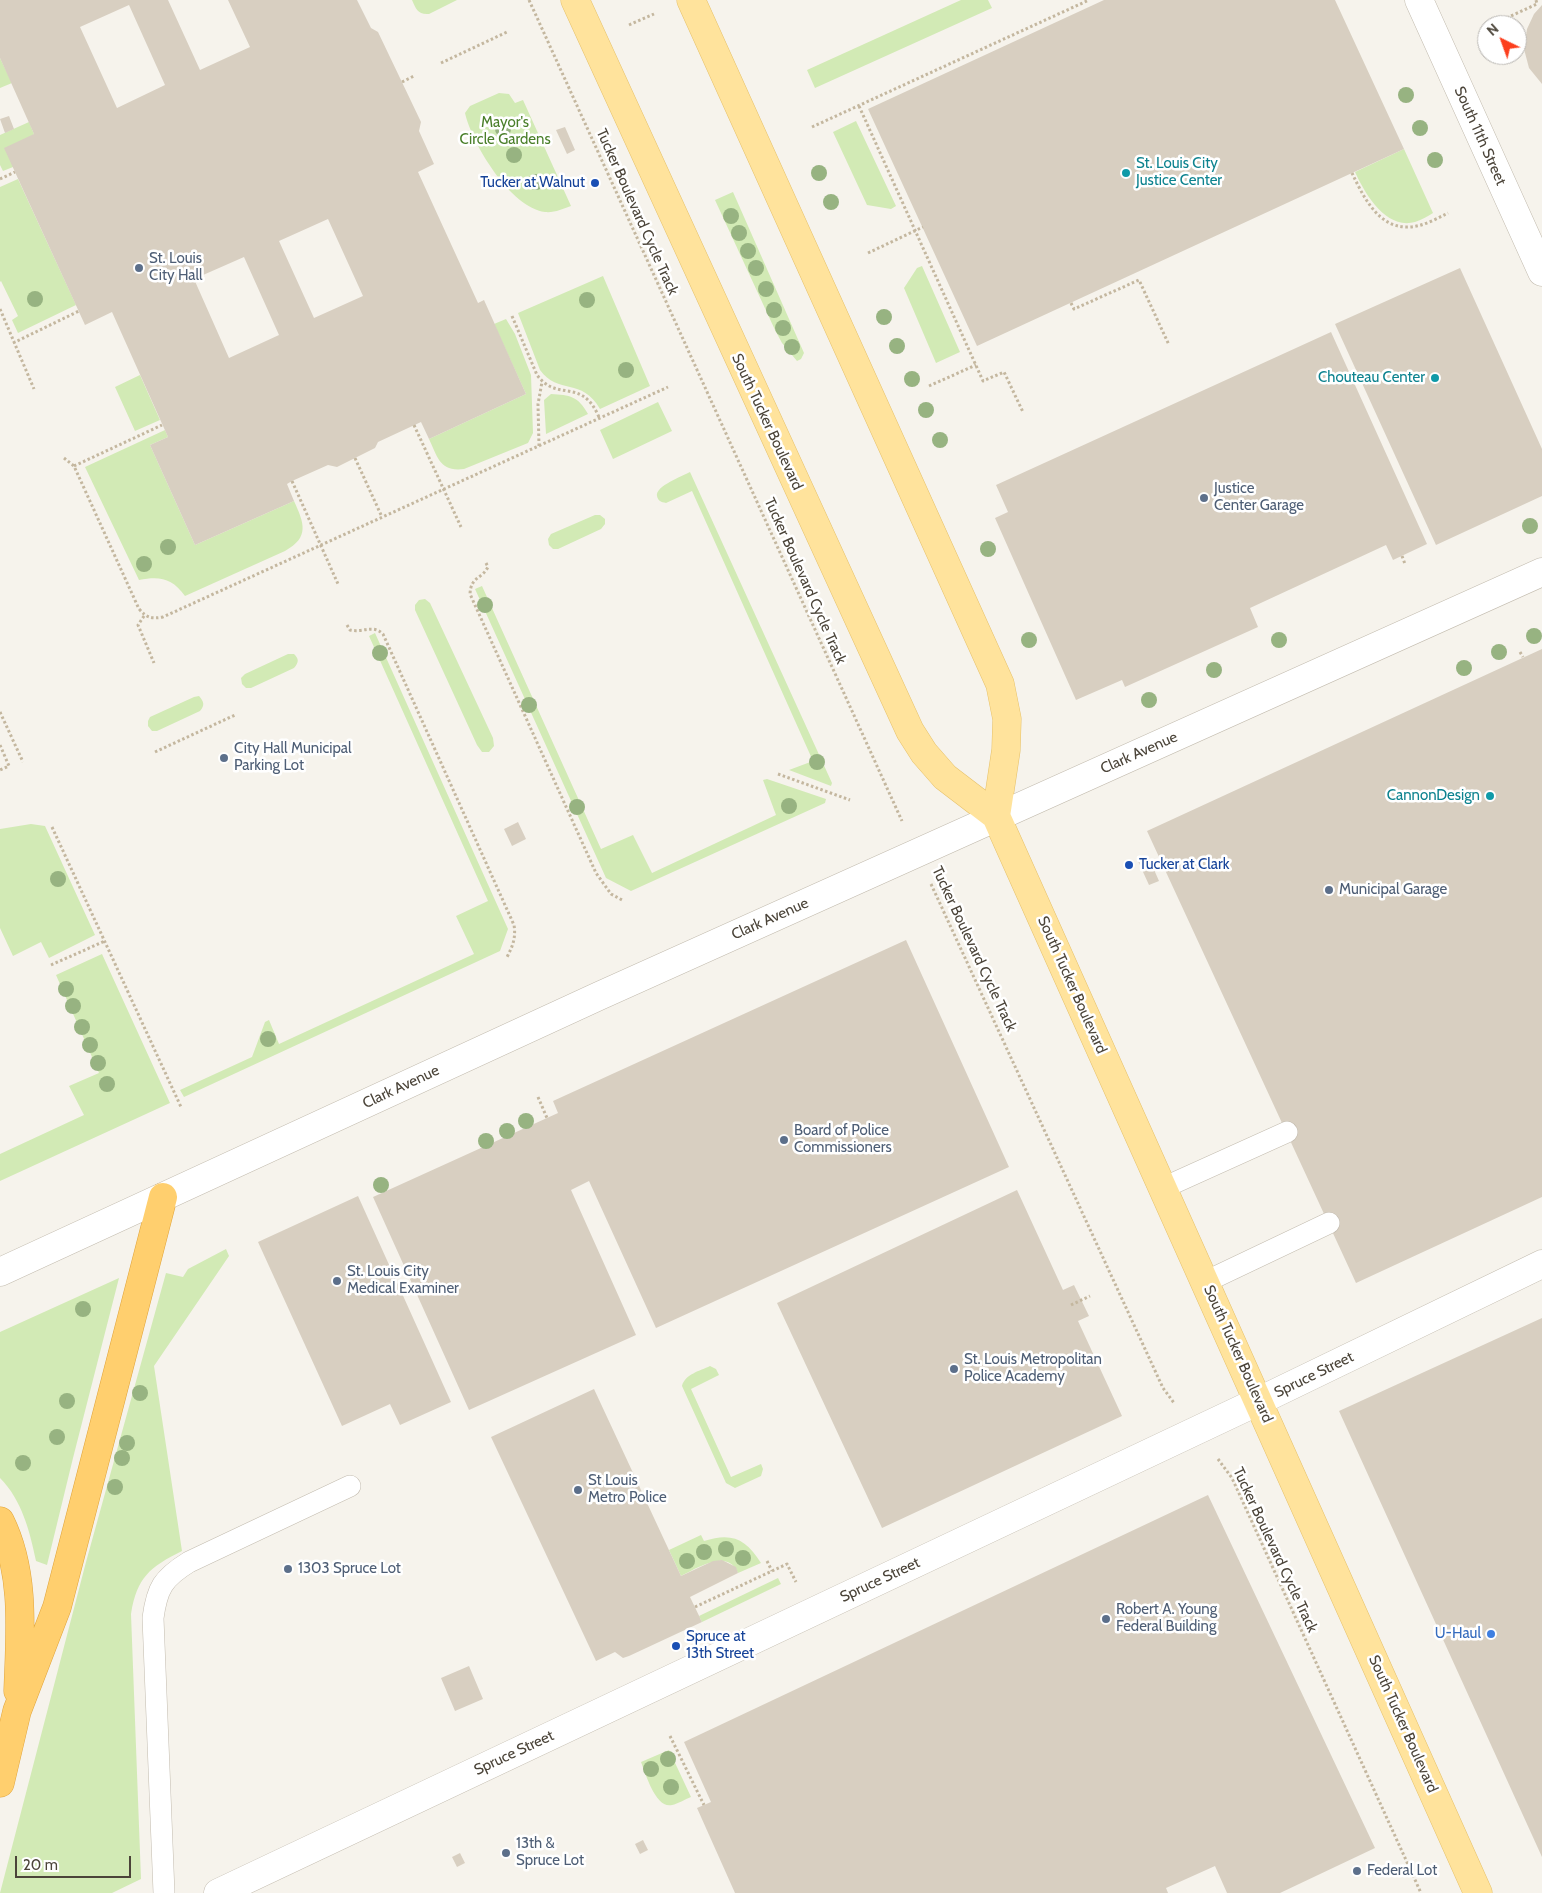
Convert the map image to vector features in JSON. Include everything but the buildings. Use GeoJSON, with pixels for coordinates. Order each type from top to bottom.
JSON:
{"type":"FeatureCollection","features":[{"type":"Feature","properties":{"kind":"highway"},"geometry":{"type":"LineString","coordinates":[[0,1783],[17,1711],[57,1607],[163,1197]]}},
{"type":"Feature","properties":{"kind":"highway"},"geometry":{"type":"LineString","coordinates":[[0,1521],[6,1533],[15,1567],[20,1611],[17,1711]]}},
{"type":"Feature","properties":{"kind":"main road","name":"South Tucker Boulevard"},"geometry":{"type":"LineString","coordinates":[[575,0],[910,731],[924,753],[945,776],[996,816],[1478,1893]]}},
{"type":"Feature","properties":{"kind":"main road"},"geometry":{"type":"LineString","coordinates":[[691,0],[1000,684],[1007,719],[1006,750],[996,816]]}},
{"type":"Feature","properties":{"kind":"street","name":"South 11th Street"},"geometry":{"type":"LineString","coordinates":[[1419,0],[1542,272]]}},
{"type":"Feature","properties":{"kind":"street","name":"Clark Avenue"},"geometry":{"type":"LineString","coordinates":[[0,1272],[608,992],[1542,572]]}},
{"type":"Feature","properties":{"kind":"street","name":"Spruce Street"},"geometry":{"type":"LineString","coordinates":[[218,1893],[1259,1402],[1542,1264]]}},
{"type":"Feature","properties":{"kind":"lane"},"geometry":{"type":"LineString","coordinates":[[1163,1188],[1287,1132]]}},
{"type":"Feature","properties":{"kind":"lane"},"geometry":{"type":"LineString","coordinates":[[1205,1282],[1329,1223]]}},
{"type":"Feature","properties":{"kind":"lane"},"geometry":{"type":"LineString","coordinates":[[164,1893],[153,1618],[156,1598],[162,1585],[172,1572],[189,1562],[350,1486]]}},
{"type":"Feature","properties":{"kind":"path","name":"Tucker Boulevard Cycle Track"},"geometry":{"type":"LineString","coordinates":[[529,0],[1163,1388],[1232,1478],[1421,1893]]}},
{"type":"Feature","properties":{"kind":"path"},"geometry":{"type":"LineString","coordinates":[[812,127],[1089,0]]}},
{"type":"Feature","properties":{"kind":"path"},"geometry":{"type":"LineString","coordinates":[[1513,15],[1538,3]]}},
{"type":"Feature","properties":{"kind":"path"},"geometry":{"type":"LineString","coordinates":[[629,24],[654,14]]}},
{"type":"Feature","properties":{"kind":"path"},"geometry":{"type":"LineString","coordinates":[[441,63],[507,32]]}},
{"type":"Feature","properties":{"kind":"path"},"geometry":{"type":"LineString","coordinates":[[402,82],[414,76]]}},
{"type":"Feature","properties":{"kind":"path"},"geometry":{"type":"LineString","coordinates":[[859,106],[983,381],[1004,372],[1023,412]]}},
{"type":"Feature","properties":{"kind":"path"},"geometry":{"type":"LineString","coordinates":[[0,179],[15,172]]}},
{"type":"Feature","properties":{"kind":"path"},"geometry":{"type":"LineString","coordinates":[[1352,173],[1364,199],[1373,210],[1396,225],[1407,228],[1418,226],[1448,213]]}},
{"type":"Feature","properties":{"kind":"path"},"geometry":{"type":"LineString","coordinates":[[868,253],[923,227]]}},
{"type":"Feature","properties":{"kind":"path"},"geometry":{"type":"LineString","coordinates":[[1072,303],[1074,309],[1139,280],[1169,344]]}},
{"type":"Feature","properties":{"kind":"path"},"geometry":{"type":"LineString","coordinates":[[0,309],[34,389]]}},
{"type":"Feature","properties":{"kind":"path"},"geometry":{"type":"LineString","coordinates":[[13,343],[79,312]]}},
{"type":"Feature","properties":{"kind":"path"},"geometry":{"type":"LineString","coordinates":[[512,316],[537,375],[542,382],[551,388],[573,392],[582,396],[590,401],[600,418]]}},
{"type":"Feature","properties":{"kind":"path"},"geometry":{"type":"LineString","coordinates":[[929,386],[976,365]]}},
{"type":"Feature","properties":{"kind":"path"},"geometry":{"type":"LineString","coordinates":[[539,446],[538,404],[542,382]]}},
{"type":"Feature","properties":{"kind":"path"},"geometry":{"type":"LineString","coordinates":[[64,458],[74,466],[139,609],[144,616],[152,619],[163,617],[668,387]]}},
{"type":"Feature","properties":{"kind":"path"},"geometry":{"type":"LineString","coordinates":[[74,466],[162,425]]}},
{"type":"Feature","properties":{"kind":"path"},"geometry":{"type":"LineString","coordinates":[[414,425],[461,527]]}},
{"type":"Feature","properties":{"kind":"path"},"geometry":{"type":"LineString","coordinates":[[355,458],[382,517]]}},
{"type":"Feature","properties":{"kind":"path"},"geometry":{"type":"LineString","coordinates":[[292,481],[338,584]]}},
{"type":"Feature","properties":{"kind":"path"},"geometry":{"type":"LineString","coordinates":[[1402,556],[1405,564]]}},
{"type":"Feature","properties":{"kind":"path"},"geometry":{"type":"LineString","coordinates":[[486,562],[488,567],[471,585],[470,594],[596,873],[611,894],[624,902]]}},
{"type":"Feature","properties":{"kind":"path"},"geometry":{"type":"LineString","coordinates":[[144,616],[138,625],[154,663]]}},
{"type":"Feature","properties":{"kind":"path"},"geometry":{"type":"LineString","coordinates":[[347,625],[350,630],[357,632],[368,628],[378,629],[383,634],[514,924],[513,946],[507,957]]}},
{"type":"Feature","properties":{"kind":"path"},"geometry":{"type":"LineString","coordinates":[[1520,652],[1523,658]]}},
{"type":"Feature","properties":{"kind":"path"},"geometry":{"type":"LineString","coordinates":[[0,712],[2,720],[23,762]]}},
{"type":"Feature","properties":{"kind":"path"},"geometry":{"type":"LineString","coordinates":[[155,752],[235,716]]}},
{"type":"Feature","properties":{"kind":"path"},"geometry":{"type":"LineString","coordinates":[[0,745],[9,766],[0,770]]}},
{"type":"Feature","properties":{"kind":"path"},"geometry":{"type":"LineString","coordinates":[[778,774],[850,800]]}},
{"type":"Feature","properties":{"kind":"path"},"geometry":{"type":"LineString","coordinates":[[52,827],[181,1108]]}},
{"type":"Feature","properties":{"kind":"path"},"geometry":{"type":"LineString","coordinates":[[52,966],[105,941]]}},
{"type":"Feature","properties":{"kind":"path"},"geometry":{"type":"LineString","coordinates":[[538,1097],[547,1118]]}},
{"type":"Feature","properties":{"kind":"path"},"geometry":{"type":"LineString","coordinates":[[1070,1305],[1090,1296]]}},
{"type":"Feature","properties":{"kind":"path"},"geometry":{"type":"LineString","coordinates":[[767,1561],[772,1571]]}},
{"type":"Feature","properties":{"kind":"path"},"geometry":{"type":"LineString","coordinates":[[695,1607],[787,1564],[796,1582]]}},
{"type":"Feature","properties":{"kind":"path"},"geometry":{"type":"LineString","coordinates":[[670,1736],[704,1805]]}},
{"type":"Feature","properties":{"kind":"green space"},"geometry":{"type":"Polygon","coordinates":[[[412,0],[457,0],[429,14],[425,14],[418,11],[412,0]]]}},
{"type":"Feature","properties":{"kind":"green space"},"geometry":{"type":"Polygon","coordinates":[[[961,0],[988,0],[992,8],[815,88],[807,70],[961,0]]]}},
{"type":"Feature","properties":{"kind":"green space"},"geometry":{"type":"Polygon","coordinates":[[[0,58],[12,83],[0,88],[0,58]]]}},
{"type":"Feature","properties":{"kind":"green space","name":"Mayor's Circle Gardens"},"geometry":{"type":"Polygon","coordinates":[[[499,93],[509,94],[515,103],[523,100],[571,206],[548,212],[532,208],[507,187],[484,157],[465,113],[470,106],[499,93]]]}},
{"type":"Feature","properties":{"kind":"green space"},"geometry":{"type":"Polygon","coordinates":[[[856,121],[896,206],[891,209],[867,205],[833,132],[856,121]]]}},
{"type":"Feature","properties":{"kind":"green space"},"geometry":{"type":"Polygon","coordinates":[[[29,122],[34,134],[13,167],[3,171],[0,165],[0,135],[29,122]]]}},
{"type":"Feature","properties":{"kind":"green space"},"geometry":{"type":"Polygon","coordinates":[[[1404,149],[1433,213],[1415,222],[1405,223],[1395,221],[1378,208],[1371,200],[1355,172],[1404,149]]]}},
{"type":"Feature","properties":{"kind":"green space"},"geometry":{"type":"Polygon","coordinates":[[[18,179],[76,305],[18,333],[12,320],[18,316],[0,282],[0,187],[18,179]]]}},
{"type":"Feature","properties":{"kind":"green space"},"geometry":{"type":"Polygon","coordinates":[[[733,192],[804,353],[801,359],[797,361],[782,343],[775,330],[715,200],[733,192]]]}},
{"type":"Feature","properties":{"kind":"green space"},"geometry":{"type":"Polygon","coordinates":[[[922,266],[960,352],[936,363],[904,288],[917,268],[922,266]]]}},
{"type":"Feature","properties":{"kind":"green space"},"geometry":{"type":"Polygon","coordinates":[[[603,276],[650,386],[600,409],[586,393],[554,382],[547,378],[540,370],[518,313],[603,276]]]}},
{"type":"Feature","properties":{"kind":"green space"},"geometry":{"type":"Polygon","coordinates":[[[506,319],[515,334],[531,375],[533,433],[528,443],[464,469],[450,468],[445,466],[438,458],[429,439],[526,394],[494,324],[506,319]]]}},
{"type":"Feature","properties":{"kind":"green space"},"geometry":{"type":"Polygon","coordinates":[[[140,375],[160,420],[135,431],[115,387],[140,375]]]}},
{"type":"Feature","properties":{"kind":"green space"},"geometry":{"type":"Polygon","coordinates":[[[551,394],[563,395],[577,400],[588,414],[546,434],[544,400],[551,394]]]}},
{"type":"Feature","properties":{"kind":"green space"},"geometry":{"type":"Polygon","coordinates":[[[658,402],[672,431],[613,459],[600,430],[658,402]]]}},
{"type":"Feature","properties":{"kind":"green space"},"geometry":{"type":"Polygon","coordinates":[[[165,430],[168,437],[150,445],[195,545],[294,501],[303,529],[293,546],[185,596],[175,585],[165,580],[153,578],[139,580],[85,467],[165,430]]]}},
{"type":"Feature","properties":{"kind":"green space"},"geometry":{"type":"Polygon","coordinates":[[[690,472],[832,783],[831,786],[789,770],[813,761],[692,491],[666,503],[657,498],[658,492],[665,485],[690,472]]]}},
{"type":"Feature","properties":{"kind":"green space"},"geometry":{"type":"Polygon","coordinates":[[[595,515],[600,515],[605,519],[605,524],[601,529],[558,549],[553,549],[549,545],[548,539],[551,534],[595,515]]]}},
{"type":"Feature","properties":{"kind":"green space"},"geometry":{"type":"Polygon","coordinates":[[[482,586],[601,849],[633,835],[652,873],[776,815],[763,780],[767,779],[826,799],[825,803],[631,891],[606,878],[475,589],[482,586]]]}},
{"type":"Feature","properties":{"kind":"green space"},"geometry":{"type":"Polygon","coordinates":[[[425,599],[430,603],[493,738],[494,746],[489,752],[482,752],[477,745],[415,610],[415,605],[419,600],[425,599]]]}},
{"type":"Feature","properties":{"kind":"green space"},"geometry":{"type":"Polygon","coordinates":[[[375,633],[508,929],[500,951],[184,1097],[180,1090],[252,1057],[265,1022],[269,1020],[279,1044],[474,954],[456,916],[488,901],[369,636],[375,633]]]}},
{"type":"Feature","properties":{"kind":"green space"},"geometry":{"type":"Polygon","coordinates":[[[288,654],[294,654],[298,659],[294,668],[251,688],[246,688],[242,684],[241,678],[245,674],[288,654]]]}},
{"type":"Feature","properties":{"kind":"green space"},"geometry":{"type":"Polygon","coordinates":[[[199,696],[203,704],[200,711],[157,731],[152,731],[148,726],[150,717],[199,696]]]}},
{"type":"Feature","properties":{"kind":"green space"},"geometry":{"type":"Polygon","coordinates":[[[31,824],[45,826],[95,935],[49,958],[41,942],[13,956],[0,928],[0,829],[31,824]]]}},
{"type":"Feature","properties":{"kind":"green space"},"geometry":{"type":"Polygon","coordinates":[[[102,954],[170,1103],[0,1181],[0,1154],[84,1115],[69,1086],[99,1073],[56,975],[102,954]]]}},
{"type":"Feature","properties":{"kind":"green space"},"geometry":{"type":"Polygon","coordinates":[[[226,1249],[229,1256],[154,1366],[182,1551],[153,1568],[141,1582],[131,1614],[141,1879],[112,1893],[0,1893],[86,1562],[166,1273],[183,1277],[188,1269],[226,1249]]]}},
{"type":"Feature","properties":{"kind":"green space"},"geometry":{"type":"Polygon","coordinates":[[[119,1278],[47,1565],[36,1561],[24,1517],[14,1496],[0,1478],[0,1332],[119,1278]]]}},
{"type":"Feature","properties":{"kind":"green space"},"geometry":{"type":"Polygon","coordinates":[[[710,1366],[716,1369],[719,1375],[691,1389],[731,1477],[761,1464],[763,1469],[761,1476],[735,1488],[726,1483],[682,1386],[690,1376],[710,1366]]]}},
{"type":"Feature","properties":{"kind":"green space"},"geometry":{"type":"Polygon","coordinates":[[[701,1535],[704,1541],[723,1537],[744,1543],[761,1563],[738,1573],[727,1562],[712,1562],[681,1576],[669,1550],[701,1535]]]}},
{"type":"Feature","properties":{"kind":"green space"},"geometry":{"type":"Polygon","coordinates":[[[778,1578],[781,1584],[702,1622],[699,1616],[778,1578]]]}},
{"type":"Feature","properties":{"kind":"green space"},"geometry":{"type":"Polygon","coordinates":[[[669,1750],[691,1797],[677,1804],[666,1805],[656,1797],[641,1762],[669,1750]]]}},
{"type":"Feature","properties":{"kind":"place","name":"St. Louis City Justice Center"},"geometry":{"type":"Point","coordinates":[1126,173]}},
{"type":"Feature","properties":{"kind":"place","name":"Tucker at Walnut"},"geometry":{"type":"Point","coordinates":[595,183]}},
{"type":"Feature","properties":{"kind":"place","name":"St. Louis City Hall"},"geometry":{"type":"Point","coordinates":[139,268]}},
{"type":"Feature","properties":{"kind":"place","name":"Chouteau Center"},"geometry":{"type":"Point","coordinates":[1435,378]}},
{"type":"Feature","properties":{"kind":"place","name":"Justice Center Garage"},"geometry":{"type":"Point","coordinates":[1204,498]}},
{"type":"Feature","properties":{"kind":"place","name":"City Hall Municipal Parking Lot"},"geometry":{"type":"Point","coordinates":[224,758]}},
{"type":"Feature","properties":{"kind":"place","name":"CannonDesign"},"geometry":{"type":"Point","coordinates":[1490,796]}},
{"type":"Feature","properties":{"kind":"place","name":"Tucker at Clark"},"geometry":{"type":"Point","coordinates":[1129,865]}},
{"type":"Feature","properties":{"kind":"place","name":"Municipal Garage"},"geometry":{"type":"Point","coordinates":[1329,890]}},
{"type":"Feature","properties":{"kind":"place","name":"Board of Police Commissioners"},"geometry":{"type":"Point","coordinates":[784,1140]}},
{"type":"Feature","properties":{"kind":"place","name":"St. Louis City Medical Examiner"},"geometry":{"type":"Point","coordinates":[337,1281]}},
{"type":"Feature","properties":{"kind":"place","name":"St. Louis Metropolitan Police Academy"},"geometry":{"type":"Point","coordinates":[954,1369]}},
{"type":"Feature","properties":{"kind":"place","name":"St Louis Metro Police"},"geometry":{"type":"Point","coordinates":[578,1490]}},
{"type":"Feature","properties":{"kind":"place","name":"1303 Spruce Lot"},"geometry":{"type":"Point","coordinates":[288,1569]}},
{"type":"Feature","properties":{"kind":"place","name":"Robert A. Young Federal Building"},"geometry":{"type":"Point","coordinates":[1106,1619]}},
{"type":"Feature","properties":{"kind":"place","name":"U-Haul"},"geometry":{"type":"Point","coordinates":[1491,1634]}},
{"type":"Feature","properties":{"kind":"place","name":"Spruce at 13th Street"},"geometry":{"type":"Point","coordinates":[676,1646]}},
{"type":"Feature","properties":{"kind":"place","name":"13th & Spruce Lot"},"geometry":{"type":"Point","coordinates":[506,1853]}},
{"type":"Feature","properties":{"kind":"place","name":"Federal Lot"},"geometry":{"type":"Point","coordinates":[1357,1871]}}]}
